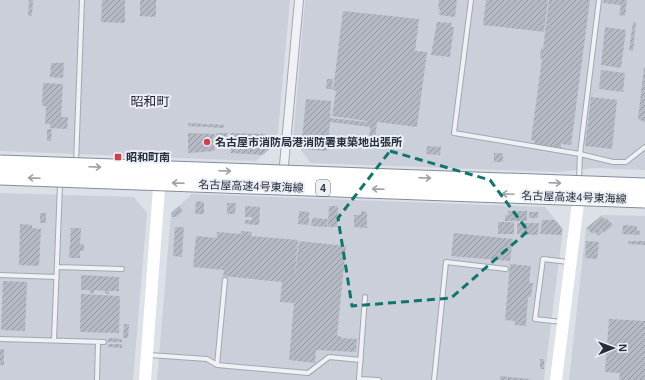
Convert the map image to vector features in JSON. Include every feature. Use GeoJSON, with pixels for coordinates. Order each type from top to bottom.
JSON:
{"type":"FeatureCollection","features":[{"type":"Feature","properties":{"kind":"highway","name":"名古屋高速4号東海線"},"geometry":{"type":"LineString","coordinates":[[0,163],[645,186]]}},
{"type":"Feature","properties":{"kind":"highway","name":"名古屋高速4号東海線"},"geometry":{"type":"LineString","coordinates":[[0,177],[645,200]]}},
{"type":"Feature","properties":{"kind":"street"},"geometry":{"type":"LineString","coordinates":[[282,192],[284,154],[299,0]]}},
{"type":"Feature","properties":{"kind":"street"},"geometry":{"type":"LineString","coordinates":[[145,380],[159,188]]}},
{"type":"Feature","properties":{"kind":"street"},"geometry":{"type":"LineString","coordinates":[[556,380],[578,199]]}},
{"type":"Feature","properties":{"kind":"lane"},"geometry":{"type":"LineString","coordinates":[[75,185],[82,0]]}},
{"type":"Feature","properties":{"kind":"lane"},"geometry":{"type":"LineString","coordinates":[[471,0],[454,133],[580,154],[613,162],[626,162],[645,147]]}},
{"type":"Feature","properties":{"kind":"lane"},"geometry":{"type":"LineString","coordinates":[[579,187],[580,154],[599,0]]}},
{"type":"Feature","properties":{"kind":"lane"},"geometry":{"type":"LineString","coordinates":[[54,340],[60,184]]}},
{"type":"Feature","properties":{"kind":"lane"},"geometry":{"type":"LineString","coordinates":[[563,322],[535,318],[543,259],[571,263]]}},
{"type":"Feature","properties":{"kind":"lane"},"geometry":{"type":"LineString","coordinates":[[434,380],[446,262],[506,269]]}},
{"type":"Feature","properties":{"kind":"lane"},"geometry":{"type":"LineString","coordinates":[[57,267],[122,269]]}},
{"type":"Feature","properties":{"kind":"lane"},"geometry":{"type":"LineString","coordinates":[[0,275],[57,277]]}},
{"type":"Feature","properties":{"kind":"lane"},"geometry":{"type":"LineString","coordinates":[[217,365],[225,280]]}},
{"type":"Feature","properties":{"kind":"lane"},"geometry":{"type":"LineString","coordinates":[[365,296],[359,379],[379,380]]}},
{"type":"Feature","properties":{"kind":"lane"},"geometry":{"type":"LineString","coordinates":[[0,339],[104,342]]}},
{"type":"Feature","properties":{"kind":"lane"},"geometry":{"type":"LineString","coordinates":[[97,380],[98,342]]}},
{"type":"Feature","properties":{"kind":"lane"},"geometry":{"type":"LineString","coordinates":[[147,355],[207,358],[217,365],[308,373],[329,357],[361,360]]}},
{"type":"Feature","properties":{"kind":"highlighted area"},"geometry":{"type":"Polygon","coordinates":[[[390,151],[490,180],[528,231],[451,298],[352,306],[338,218],[390,151]]]}},
{"type":"Feature","properties":{"kind":"shaded area"},"geometry":{"type":"Polygon","coordinates":[[[0,0],[290,0],[277,142],[256,161],[0,151],[0,0]]]}},
{"type":"Feature","properties":{"kind":"shaded area"},"geometry":{"type":"Polygon","coordinates":[[[305,0],[645,0],[645,170],[595,168],[559,172],[311,163],[293,140],[305,0]]]}},
{"type":"Feature","properties":{"kind":"shaded area"},"geometry":{"type":"Polygon","coordinates":[[[0,193],[134,197],[147,213],[133,380],[0,380],[0,193]]]}},
{"type":"Feature","properties":{"kind":"shaded area"},"geometry":{"type":"Polygon","coordinates":[[[192,194],[545,207],[563,229],[544,380],[157,380],[171,213],[192,194]]]}},
{"type":"Feature","properties":{"kind":"shaded area"},"geometry":{"type":"Polygon","coordinates":[[[602,215],[645,216],[645,380],[569,380],[586,228],[602,215]]]}},
{"type":"Feature","properties":{"kind":"building"},"geometry":{"type":"Polygon","coordinates":[[[29,0],[33,0],[32,16],[28,16],[29,0]]]}},
{"type":"Feature","properties":{"kind":"building"},"geometry":{"type":"Polygon","coordinates":[[[102,0],[125,0],[125,23],[101,22],[102,0]]]}},
{"type":"Feature","properties":{"kind":"building"},"geometry":{"type":"Polygon","coordinates":[[[140,0],[156,0],[156,17],[140,16],[140,0]]]}},
{"type":"Feature","properties":{"kind":"building"},"geometry":{"type":"Polygon","coordinates":[[[439,0],[457,0],[455,17],[439,15],[439,0]]]}},
{"type":"Feature","properties":{"kind":"building"},"geometry":{"type":"Polygon","coordinates":[[[486,0],[548,0],[544,32],[483,25],[486,0]]]}},
{"type":"Feature","properties":{"kind":"building"},"geometry":{"type":"Polygon","coordinates":[[[549,0],[590,0],[571,145],[561,144],[561,149],[534,145],[535,141],[531,140],[542,59],[540,58],[541,48],[543,49],[549,0]]]}},
{"type":"Feature","properties":{"kind":"building"},"geometry":{"type":"Polygon","coordinates":[[[604,0],[627,0],[625,16],[619,15],[621,5],[603,3],[604,0]]]}},
{"type":"Feature","properties":{"kind":"building"},"geometry":{"type":"Polygon","coordinates":[[[343,11],[419,19],[415,51],[427,52],[417,127],[377,122],[375,141],[369,140],[370,127],[330,122],[327,151],[301,149],[306,99],[331,101],[330,118],[367,122],[332,116],[336,91],[333,90],[343,11]]]}},
{"type":"Feature","properties":{"kind":"building"},"geometry":{"type":"Polygon","coordinates":[[[437,22],[452,23],[451,27],[454,27],[450,57],[431,55],[437,22]]]}},
{"type":"Feature","properties":{"kind":"building"},"geometry":{"type":"Polygon","coordinates":[[[633,22],[636,22],[633,51],[629,50],[633,22]]]}},
{"type":"Feature","properties":{"kind":"building"},"geometry":{"type":"Polygon","coordinates":[[[605,27],[626,30],[621,68],[601,65],[605,27]]]}},
{"type":"Feature","properties":{"kind":"building"},"geometry":{"type":"Polygon","coordinates":[[[51,63],[64,63],[63,78],[50,77],[51,63]]]}},
{"type":"Feature","properties":{"kind":"building"},"geometry":{"type":"Polygon","coordinates":[[[645,67],[645,122],[638,119],[645,67]]]}},
{"type":"Feature","properties":{"kind":"building"},"geometry":{"type":"Polygon","coordinates":[[[601,70],[625,73],[623,92],[599,89],[601,70]]]}},
{"type":"Feature","properties":{"kind":"building"},"geometry":{"type":"Polygon","coordinates":[[[327,79],[333,79],[332,89],[326,89],[327,79]]]}},
{"type":"Feature","properties":{"kind":"building"},"geometry":{"type":"Polygon","coordinates":[[[43,83],[63,84],[61,117],[68,117],[67,129],[50,128],[50,124],[45,124],[46,106],[42,106],[43,83]]]}},
{"type":"Feature","properties":{"kind":"building"},"geometry":{"type":"Polygon","coordinates":[[[591,97],[617,100],[612,149],[585,146],[591,97]]]}},
{"type":"Feature","properties":{"kind":"building"},"geometry":{"type":"Polygon","coordinates":[[[188,123],[224,125],[224,128],[188,126],[188,123]]]}},
{"type":"Feature","properties":{"kind":"building"},"geometry":{"type":"Polygon","coordinates":[[[47,129],[52,129],[51,141],[47,141],[47,129]]]}},
{"type":"Feature","properties":{"kind":"building"},"geometry":{"type":"Polygon","coordinates":[[[188,133],[215,134],[215,151],[188,153],[188,133]]]}},
{"type":"Feature","properties":{"kind":"building"},"geometry":{"type":"Polygon","coordinates":[[[216,133],[227,133],[227,137],[216,136],[216,133]]]}},
{"type":"Feature","properties":{"kind":"building"},"geometry":{"type":"Polygon","coordinates":[[[231,133],[266,134],[266,141],[272,141],[272,147],[263,155],[231,153],[231,133]]]}},
{"type":"Feature","properties":{"kind":"building"},"geometry":{"type":"Polygon","coordinates":[[[427,146],[441,147],[440,155],[426,154],[427,146]]]}},
{"type":"Feature","properties":{"kind":"building"},"geometry":{"type":"Polygon","coordinates":[[[494,153],[503,153],[503,162],[494,162],[494,153]]]}},
{"type":"Feature","properties":{"kind":"building"},"geometry":{"type":"Polygon","coordinates":[[[196,201],[204,202],[204,214],[195,214],[196,201]]]}},
{"type":"Feature","properties":{"kind":"building"},"geometry":{"type":"Polygon","coordinates":[[[227,203],[236,203],[235,214],[227,214],[227,203]]]}},
{"type":"Feature","properties":{"kind":"building"},"geometry":{"type":"Polygon","coordinates":[[[179,206],[183,211],[176,217],[172,217],[171,213],[179,206]]]}},
{"type":"Feature","properties":{"kind":"building"},"geometry":{"type":"Polygon","coordinates":[[[245,206],[260,207],[259,225],[245,224],[245,220],[252,220],[252,217],[245,217],[245,206]]]}},
{"type":"Feature","properties":{"kind":"building"},"geometry":{"type":"Polygon","coordinates":[[[329,206],[338,206],[337,227],[328,227],[329,206]]]}},
{"type":"Feature","properties":{"kind":"building"},"geometry":{"type":"Polygon","coordinates":[[[299,211],[309,212],[309,225],[298,224],[299,211]]]}},
{"type":"Feature","properties":{"kind":"building"},"geometry":{"type":"Polygon","coordinates":[[[361,211],[367,212],[367,228],[354,227],[354,215],[361,215],[361,211]]]}},
{"type":"Feature","properties":{"kind":"building"},"geometry":{"type":"Polygon","coordinates":[[[508,211],[527,211],[527,221],[505,221],[505,215],[508,215],[508,211]]]}},
{"type":"Feature","properties":{"kind":"building"},"geometry":{"type":"Polygon","coordinates":[[[529,212],[538,212],[538,218],[529,218],[529,212]]]}},
{"type":"Feature","properties":{"kind":"building"},"geometry":{"type":"Polygon","coordinates":[[[40,213],[46,213],[46,223],[40,223],[40,213]]]}},
{"type":"Feature","properties":{"kind":"building"},"geometry":{"type":"Polygon","coordinates":[[[601,216],[604,219],[606,218],[613,225],[604,233],[596,224],[602,232],[598,236],[595,232],[592,234],[587,228],[601,216]]]}},
{"type":"Feature","properties":{"kind":"building"},"geometry":{"type":"Polygon","coordinates":[[[312,218],[328,219],[327,227],[311,226],[312,218]]]}},
{"type":"Feature","properties":{"kind":"building"},"geometry":{"type":"Polygon","coordinates":[[[542,220],[555,220],[562,228],[562,235],[540,234],[542,220]]]}},
{"type":"Feature","properties":{"kind":"building"},"geometry":{"type":"Polygon","coordinates":[[[498,222],[514,222],[514,234],[498,234],[498,222]]]}},
{"type":"Feature","properties":{"kind":"building"},"geometry":{"type":"Polygon","coordinates":[[[517,223],[539,223],[538,235],[517,234],[517,223]]]}},
{"type":"Feature","properties":{"kind":"building"},"geometry":{"type":"Polygon","coordinates":[[[20,224],[32,225],[32,228],[41,229],[39,266],[19,265],[20,224]]]}},
{"type":"Feature","properties":{"kind":"building"},"geometry":{"type":"Polygon","coordinates":[[[623,225],[637,226],[637,230],[640,231],[640,235],[622,234],[623,225]]]}},
{"type":"Feature","properties":{"kind":"building"},"geometry":{"type":"Polygon","coordinates":[[[175,227],[184,227],[182,257],[173,256],[175,227]]]}},
{"type":"Feature","properties":{"kind":"building"},"geometry":{"type":"Polygon","coordinates":[[[71,228],[81,228],[80,244],[84,244],[84,251],[80,251],[80,258],[69,258],[71,228]]]}},
{"type":"Feature","properties":{"kind":"building"},"geometry":{"type":"Polygon","coordinates":[[[241,231],[252,232],[251,236],[298,240],[294,282],[299,241],[346,246],[337,336],[341,336],[341,338],[357,339],[356,352],[316,350],[315,363],[289,360],[294,303],[280,302],[282,282],[223,276],[224,270],[193,267],[196,236],[217,238],[217,232],[241,234],[241,231]]]}},
{"type":"Feature","properties":{"kind":"building"},"geometry":{"type":"Polygon","coordinates":[[[454,233],[513,239],[510,261],[451,256],[454,233]]]}},
{"type":"Feature","properties":{"kind":"building"},"geometry":{"type":"Polygon","coordinates":[[[586,241],[599,242],[597,259],[585,258],[586,241]]]}},
{"type":"Feature","properties":{"kind":"building"},"geometry":{"type":"Polygon","coordinates":[[[628,241],[645,241],[645,245],[628,244],[628,241]]]}},
{"type":"Feature","properties":{"kind":"building"},"geometry":{"type":"Polygon","coordinates":[[[510,264],[531,266],[529,283],[533,283],[531,297],[528,297],[526,326],[515,325],[515,321],[505,320],[510,264]]]}},
{"type":"Feature","properties":{"kind":"building"},"geometry":{"type":"Polygon","coordinates":[[[81,275],[119,277],[119,291],[109,291],[109,294],[105,294],[105,291],[94,290],[94,293],[90,293],[90,290],[81,290],[81,275]]]}},
{"type":"Feature","properties":{"kind":"building"},"geometry":{"type":"Polygon","coordinates":[[[3,281],[27,282],[25,331],[1,330],[3,281]]]}},
{"type":"Feature","properties":{"kind":"building"},"geometry":{"type":"Polygon","coordinates":[[[81,294],[120,296],[119,333],[80,332],[81,294]]]}},
{"type":"Feature","properties":{"kind":"building"},"geometry":{"type":"Polygon","coordinates":[[[609,319],[645,321],[645,380],[619,380],[620,373],[605,372],[609,319]]]}},
{"type":"Feature","properties":{"kind":"building"},"geometry":{"type":"Polygon","coordinates":[[[124,324],[129,324],[128,338],[123,338],[124,324]]]}},
{"type":"Feature","properties":{"kind":"building"},"geometry":{"type":"Polygon","coordinates":[[[108,338],[122,339],[122,342],[108,342],[108,338]]]}},
{"type":"Feature","properties":{"kind":"building"},"geometry":{"type":"Polygon","coordinates":[[[108,344],[122,344],[122,348],[108,347],[108,344]]]}},
{"type":"Feature","properties":{"kind":"building"},"geometry":{"type":"Polygon","coordinates":[[[0,349],[4,349],[4,365],[0,365],[0,349]]]}},
{"type":"Feature","properties":{"kind":"building"},"geometry":{"type":"Polygon","coordinates":[[[540,359],[544,359],[544,369],[540,369],[540,359]]]}},
{"type":"Feature","properties":{"kind":"building"},"geometry":{"type":"Polygon","coordinates":[[[500,376],[530,379],[500,380],[500,376]]]}},
{"type":"Feature","properties":{"kind":"place","name":"名古屋市消防局港消防署東築地出張所"},"geometry":{"type":"Point","coordinates":[207,142]}},
{"type":"Feature","properties":{"kind":"place","name":"昭和町南"},"geometry":{"type":"Point","coordinates":[118,157]}},
{"type":"Feature","properties":{"kind":"district","name":"昭和町"},"geometry":{"type":"Point","coordinates":[150,101]}}]}
